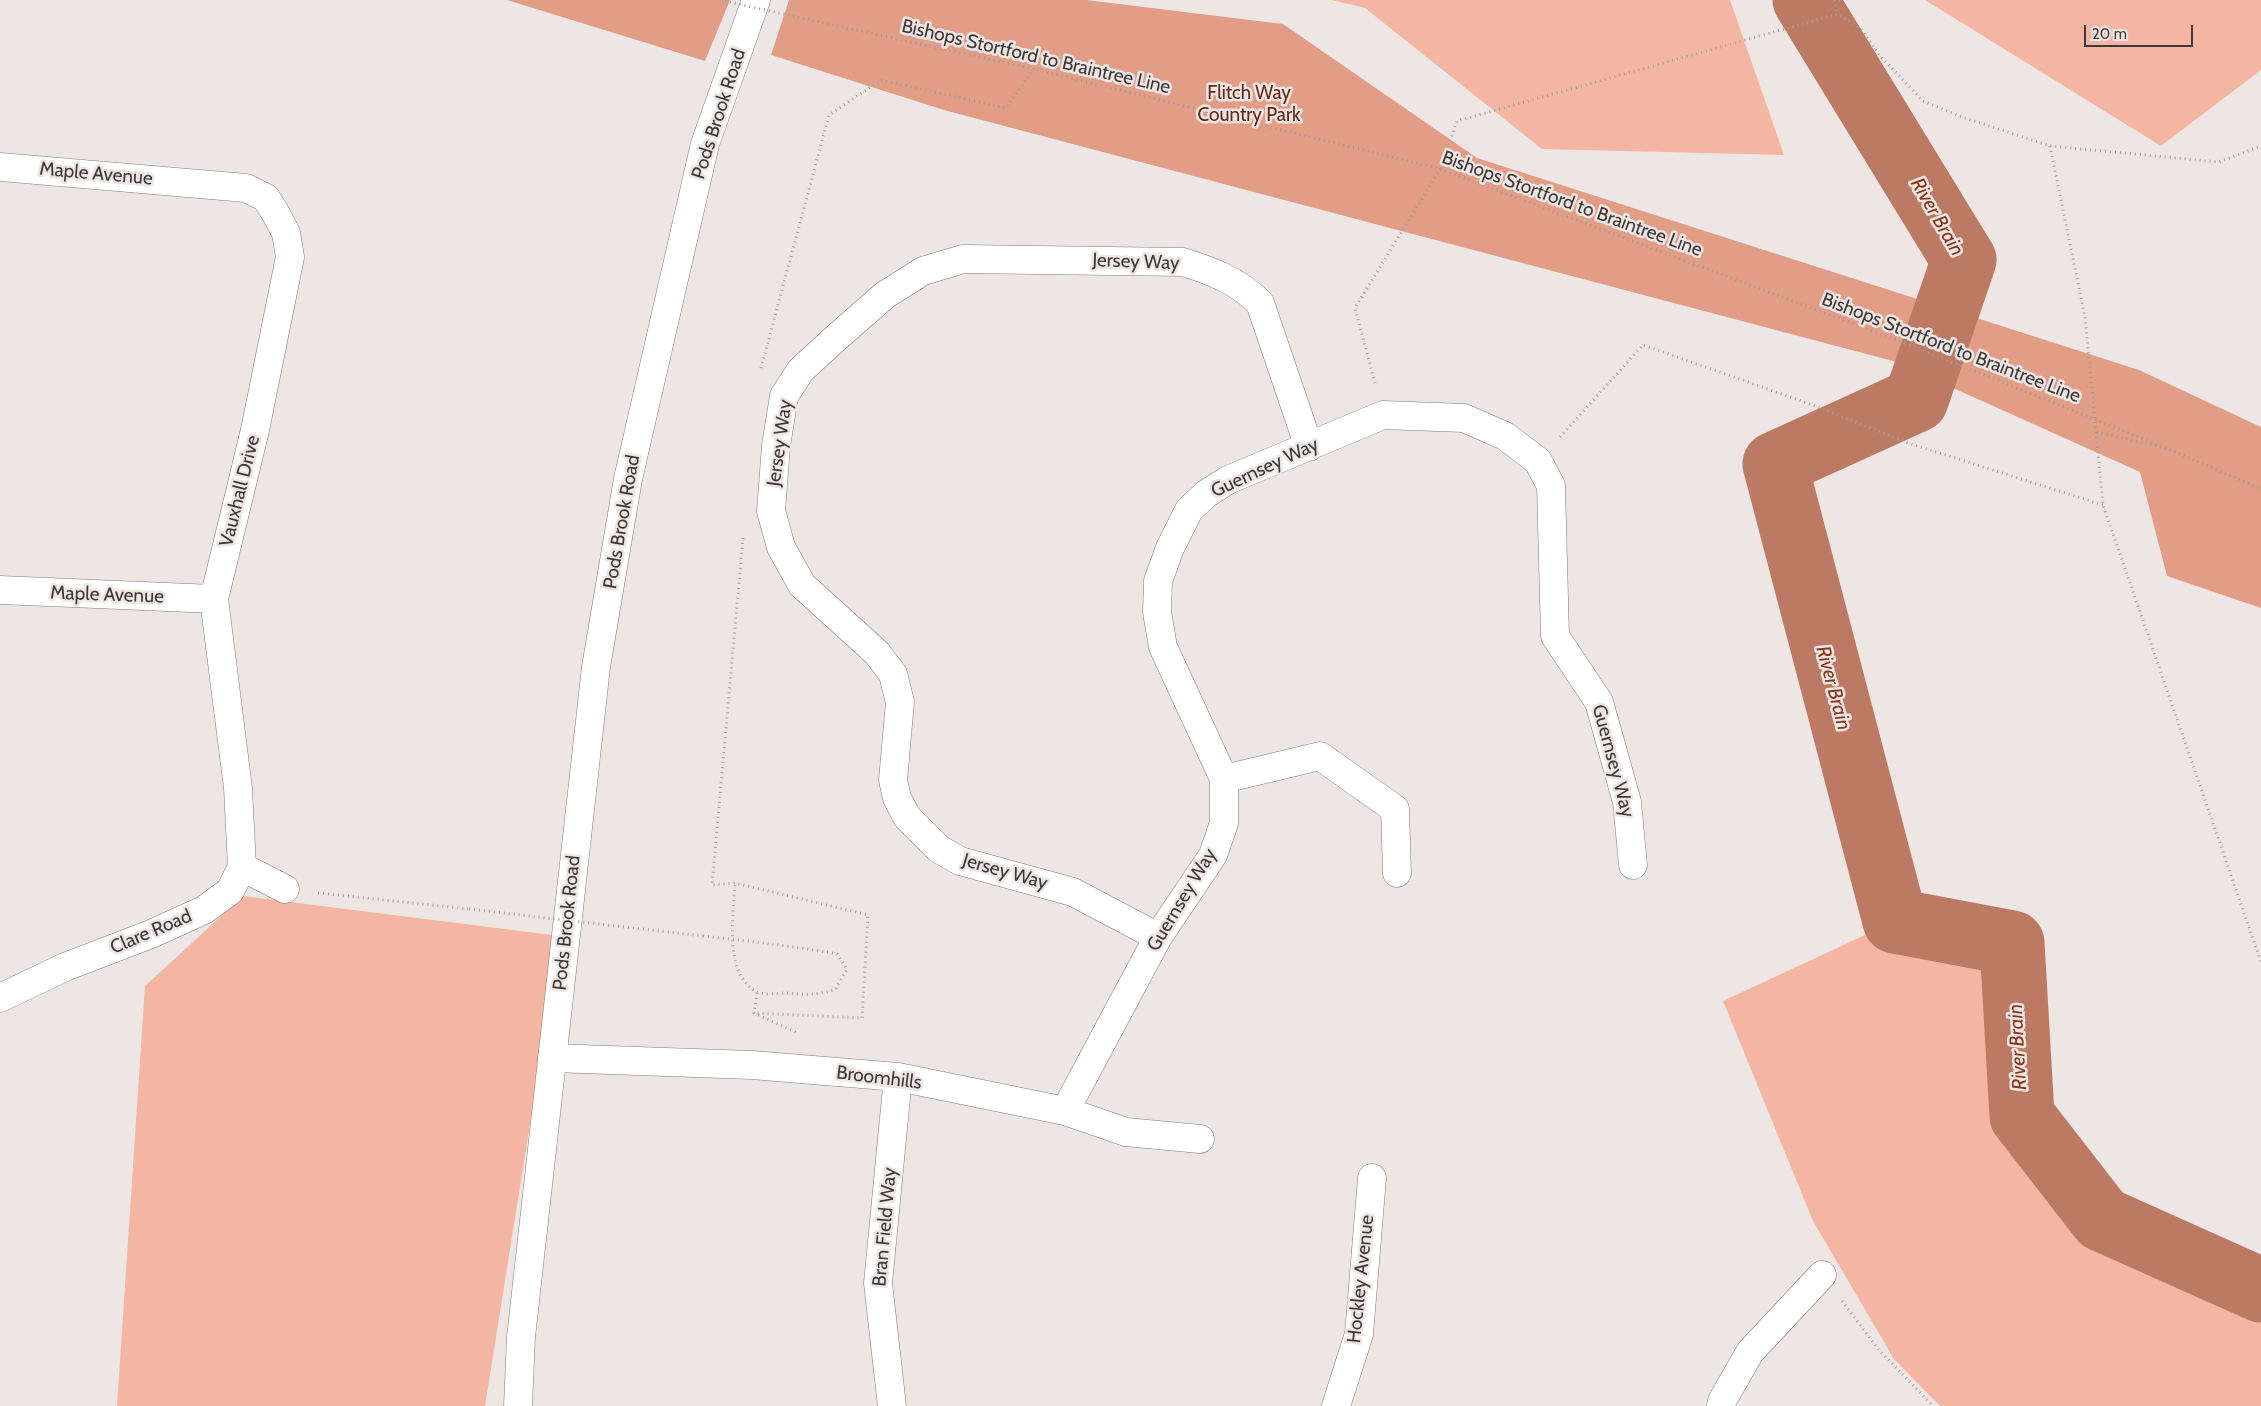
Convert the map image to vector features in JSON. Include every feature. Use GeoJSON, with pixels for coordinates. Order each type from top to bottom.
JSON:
{"type":"FeatureCollection","features":[{"type":"Feature","properties":{"kind":"street","name":"Pods Brook Road"},"geometry":{"type":"LineString","coordinates":[[518,1406],[521,1337],[596,667],[628,479],[705,144],[756,0]]}},
{"type":"Feature","properties":{"kind":"street","name":"Maple Avenue"},"geometry":{"type":"LineString","coordinates":[[0,167],[192,182]]}},
{"type":"Feature","properties":{"kind":"street","name":"Vauxhall Drive"},"geometry":{"type":"LineString","coordinates":[[192,182],[246,188],[266,198],[286,233],[290,257],[255,430],[214,599],[238,788],[242,867]]}},
{"type":"Feature","properties":{"kind":"street","name":"Jersey Way"},"geometry":{"type":"LineString","coordinates":[[1158,937],[1074,892],[960,861],[939,849],[907,817],[897,798],[893,780],[900,702],[893,674],[877,653],[802,585],[781,547],[771,511],[776,446],[784,396],[801,370],[885,295],[923,271],[963,259],[1183,262],[1213,271],[1247,290],[1260,303],[1309,447]]}},
{"type":"Feature","properties":{"kind":"street","name":"Guernsey Way"},"geometry":{"type":"LineString","coordinates":[[1065,1111],[1158,937],[1213,855],[1224,823],[1224,779],[1163,647],[1157,612],[1158,581],[1170,548],[1190,510],[1206,494],[1228,480],[1383,415],[1464,418],[1505,436],[1538,461],[1551,486],[1555,636],[1599,702],[1628,802],[1634,865]]}},
{"type":"Feature","properties":{"kind":"street","name":"Maple Avenue"},"geometry":{"type":"LineString","coordinates":[[0,590],[214,599]]}},
{"type":"Feature","properties":{"kind":"street"},"geometry":{"type":"LineString","coordinates":[[1224,779],[1320,756],[1395,809],[1397,873]]}},
{"type":"Feature","properties":{"kind":"street"},"geometry":{"type":"LineString","coordinates":[[242,867],[285,889]]}},
{"type":"Feature","properties":{"kind":"street","name":"Clare Road"},"geometry":{"type":"LineString","coordinates":[[0,998],[65,967],[151,934],[204,910],[230,891],[242,867]]}},
{"type":"Feature","properties":{"kind":"street","name":"Broomhills"},"geometry":{"type":"LineString","coordinates":[[552,1058],[752,1065],[898,1078],[1065,1111],[1126,1132],[1200,1139]]}},
{"type":"Feature","properties":{"kind":"street","name":"Bran Field Way"},"geometry":{"type":"LineString","coordinates":[[892,1406],[878,1283],[898,1078]]}},
{"type":"Feature","properties":{"kind":"street","name":"Hockley Avenue"},"geometry":{"type":"LineString","coordinates":[[1336,1406],[1359,1334],[1372,1178]]}},
{"type":"Feature","properties":{"kind":"street"},"geometry":{"type":"LineString","coordinates":[[1721,1406],[1722,1400],[1750,1352],[1822,1275]]}},
{"type":"Feature","properties":{"kind":"path","name":"Bishops Stortford to Braintree Line"},"geometry":{"type":"LineString","coordinates":[[720,0],[1034,69],[1440,169],[1905,343],[2166,448],[2261,489]]}},
{"type":"Feature","properties":{"kind":"path"},"geometry":{"type":"LineString","coordinates":[[1841,0],[1834,1],[1838,14],[1860,28],[1880,56],[1923,101],[1962,118],[2050,146],[2219,162],[2261,146]]}},
{"type":"Feature","properties":{"kind":"path"},"geometry":{"type":"LineString","coordinates":[[1383,415],[1355,308],[1440,169],[1457,121],[1838,14]]}},
{"type":"Feature","properties":{"kind":"path"},"geometry":{"type":"LineString","coordinates":[[761,370],[829,115],[880,80],[1006,108],[1034,69]]}},
{"type":"Feature","properties":{"kind":"path"},"geometry":{"type":"LineString","coordinates":[[2050,146],[2085,317],[2103,505],[2261,962]]}},
{"type":"Feature","properties":{"kind":"path"},"geometry":{"type":"LineString","coordinates":[[1538,461],[1643,345],[1810,404],[1908,443],[2103,505]]}},
{"type":"Feature","properties":{"kind":"path"},"geometry":{"type":"LineString","coordinates":[[2097,432],[2166,448]]}},
{"type":"Feature","properties":{"kind":"path"},"geometry":{"type":"LineString","coordinates":[[744,528],[712,885],[735,883],[868,915],[862,1018],[754,1013]]}},
{"type":"Feature","properties":{"kind":"path"},"geometry":{"type":"LineString","coordinates":[[285,889],[703,936],[733,940],[837,954],[846,969],[835,990],[813,996],[757,992],[741,978],[733,940],[735,883]]}},
{"type":"Feature","properties":{"kind":"path"},"geometry":{"type":"LineString","coordinates":[[1822,1275],[1879,1350],[1933,1406]]}},
{"type":"Feature","properties":{"kind":"shaded area"},"geometry":{"type":"Polygon","coordinates":[[[1332,0],[1730,0],[1784,155],[1542,149],[1365,8],[1332,0]]]}},
{"type":"Feature","properties":{"kind":"shaded area"},"geometry":{"type":"Polygon","coordinates":[[[1925,0],[2261,0],[2261,70],[2161,146],[1925,0]]]}},
{"type":"Feature","properties":{"kind":"shaded area"},"geometry":{"type":"Polygon","coordinates":[[[243,896],[560,936],[485,1406],[117,1406],[145,986],[243,896]]]}},
{"type":"Feature","properties":{"kind":"shaded area"},"geometry":{"type":"Polygon","coordinates":[[[1895,921],[2012,943],[2022,1117],[2102,1219],[2261,1290],[2261,1406],[1940,1406],[1894,1359],[1813,1221],[1723,1001],[1895,921]]]}},
{"type":"Feature","properties":{"kind":"green space"},"geometry":{"type":"Polygon","coordinates":[[[507,0],[730,0],[705,61],[507,0]]]}},
{"type":"Feature","properties":{"kind":"green space","name":"Flitch Way Country Park"},"geometry":{"type":"Polygon","coordinates":[[[789,0],[1086,0],[1283,24],[1477,158],[2139,370],[2261,427],[2261,608],[2167,576],[2140,472],[1893,361],[944,110],[771,55],[789,0]]]}},
{"type":"Feature","properties":{"kind":"waterway","name":"River Brain"},"geometry":{"type":"LineString","coordinates":[[1805,0],[1964,260],[1916,400],[1775,464],[1895,921],[2012,943],[2022,1116],[2102,1219],[2261,1290]]}}]}
